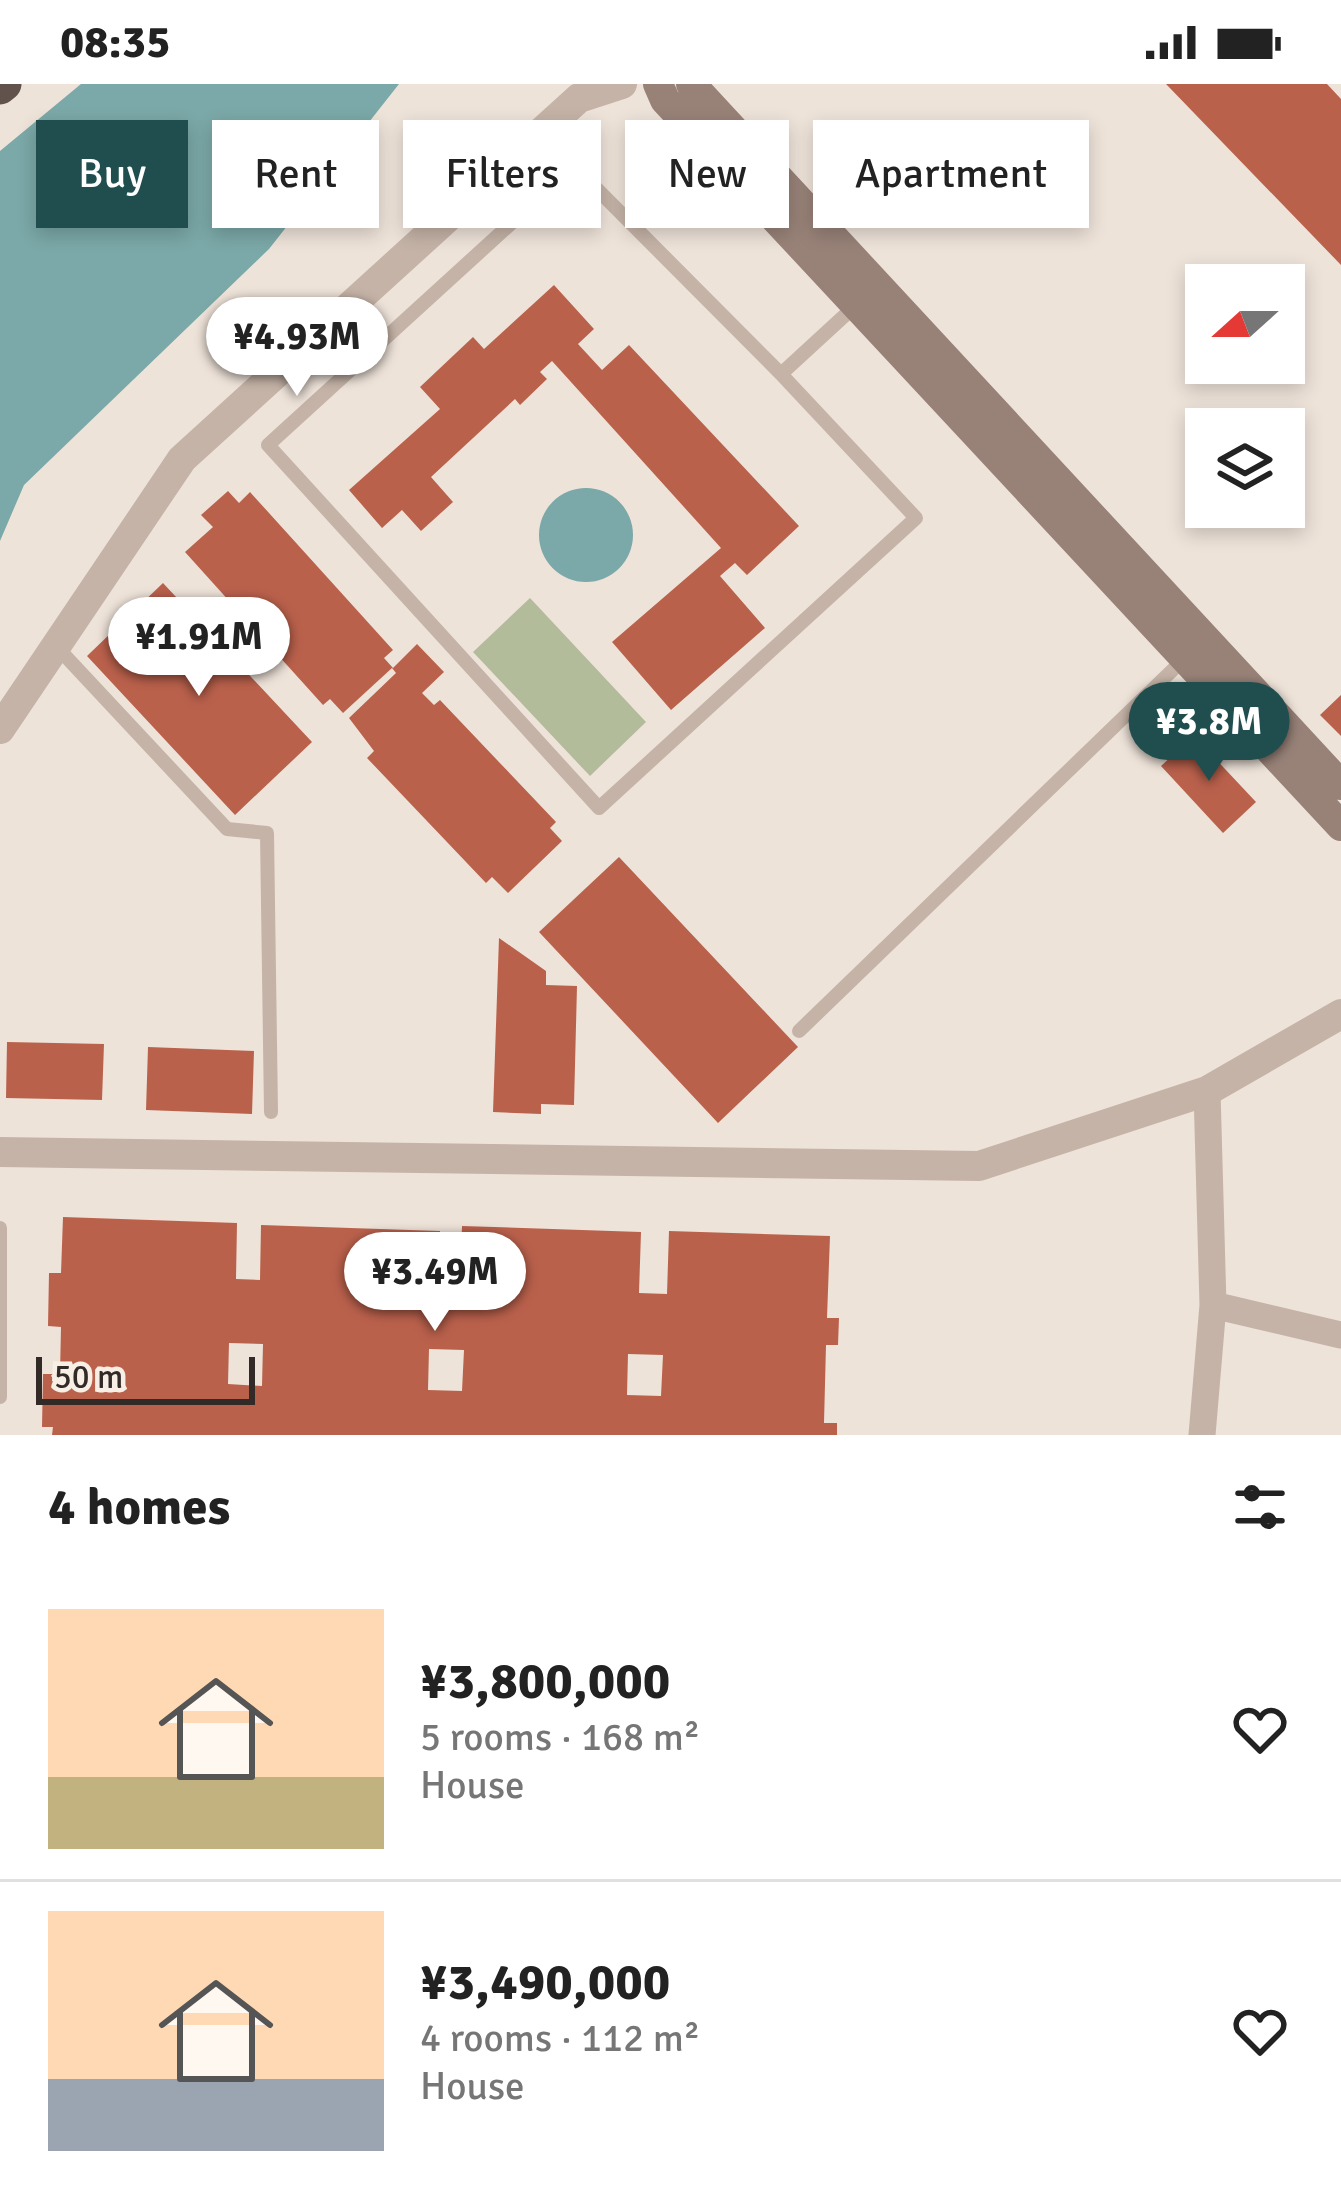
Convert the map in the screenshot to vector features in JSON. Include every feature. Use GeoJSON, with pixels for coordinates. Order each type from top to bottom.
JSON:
{"type":"FeatureCollection","features":[{"type":"Feature","properties":{"kind":"main road"},"geometry":{"type":"LineString","coordinates":[[658,84],[665,100],[1341,826]]}},
{"type":"Feature","properties":{"kind":"main road"},"geometry":{"type":"LineString","coordinates":[[699,86],[1340,783]]}},
{"type":"Feature","properties":{"kind":"street"},"geometry":{"type":"LineString","coordinates":[[0,729],[182,459],[579,98],[622,84]]}},
{"type":"Feature","properties":{"kind":"street"},"geometry":{"type":"LineString","coordinates":[[0,1152],[980,1166],[1207,1091],[1341,1014]]}},
{"type":"Feature","properties":{"kind":"street"},"geometry":{"type":"LineString","coordinates":[[1202,1435],[1213,1305],[1207,1091]]}},
{"type":"Feature","properties":{"kind":"street"},"geometry":{"type":"LineString","coordinates":[[1213,1305],[1341,1335]]}},
{"type":"Feature","properties":{"kind":"lane"},"geometry":{"type":"LineString","coordinates":[[574,166],[781,374],[916,518],[599,808],[268,445],[574,166]]}},
{"type":"Feature","properties":{"kind":"lane"},"geometry":{"type":"LineString","coordinates":[[781,374],[855,306]]}},
{"type":"Feature","properties":{"kind":"lane"},"geometry":{"type":"LineString","coordinates":[[56,646],[227,829],[267,833],[272,1112]]}},
{"type":"Feature","properties":{"kind":"lane"},"geometry":{"type":"LineString","coordinates":[[799,1030],[1184,660]]}},
{"type":"Feature","properties":{"kind":"lane"},"geometry":{"type":"LineString","coordinates":[[0,1228],[0,1396]]}},
{"type":"Feature","properties":{"kind":"green space"},"geometry":{"type":"Polygon","coordinates":[[[530,598],[646,722],[590,776],[473,652],[530,598]]]}},
{"type":"Feature","properties":{"kind":"water"},"geometry":{"type":"Polygon","coordinates":[[[81,84],[399,84],[371,120],[212,120],[212,228],[286,228],[24,485],[0,541],[0,151],[36,121],[36,228],[188,228],[188,120],[37,120],[81,84]]]}},
{"type":"Feature","properties":{"kind":"water"},"geometry":{"type":"Polygon","coordinates":[[[586,488],[604,491],[619,502],[630,517],[630,553],[619,568],[604,579],[586,582],[568,579],[553,568],[542,553],[539,535],[542,517],[553,502],[568,491],[586,488]]]}},
{"type":"Feature","properties":{"kind":"building"},"geometry":{"type":"Polygon","coordinates":[[[1166,84],[1327,84],[1341,99],[1341,265],[1166,84]]]}},
{"type":"Feature","properties":{"kind":"building"},"geometry":{"type":"Polygon","coordinates":[[[554,285],[594,329],[578,344],[602,370],[629,345],[799,526],[747,575],[735,563],[720,576],[765,628],[671,710],[612,642],[721,548],[552,361],[540,372],[547,379],[520,405],[515,399],[431,477],[453,502],[421,531],[402,510],[382,528],[349,490],[440,409],[420,387],[473,337],[484,349],[554,285]]]}},
{"type":"Feature","properties":{"kind":"building"},"geometry":{"type":"Polygon","coordinates":[[[228,491],[239,503],[250,492],[393,650],[384,658],[393,668],[417,644],[444,672],[422,693],[434,705],[440,700],[556,822],[550,828],[562,841],[508,893],[492,877],[486,883],[367,758],[374,751],[349,718],[396,673],[392,668],[343,713],[330,699],[323,705],[185,552],[213,527],[201,515],[228,491]]]}},
{"type":"Feature","properties":{"kind":"building"},"geometry":{"type":"Polygon","coordinates":[[[163,583],[312,742],[235,815],[87,656],[163,583]]]}},
{"type":"Feature","properties":{"kind":"building"},"geometry":{"type":"Polygon","coordinates":[[[1341,695],[1341,736],[1320,715],[1341,695]]]}},
{"type":"Feature","properties":{"kind":"building"},"geometry":{"type":"Polygon","coordinates":[[[1194,736],[1256,802],[1223,833],[1161,766],[1194,736]]]}},
{"type":"Feature","properties":{"kind":"building"},"geometry":{"type":"Polygon","coordinates":[[[619,857],[798,1047],[718,1123],[539,932],[619,857]]]}},
{"type":"Feature","properties":{"kind":"building"},"geometry":{"type":"Polygon","coordinates":[[[499,938],[546,971],[546,985],[577,986],[574,1105],[541,1104],[541,1114],[493,1112],[499,938]]]}},
{"type":"Feature","properties":{"kind":"building"},"geometry":{"type":"Polygon","coordinates":[[[7,1042],[104,1044],[102,1100],[6,1098],[7,1042]]]}},
{"type":"Feature","properties":{"kind":"building"},"geometry":{"type":"Polygon","coordinates":[[[148,1047],[254,1051],[252,1114],[146,1110],[148,1047]]]}},
{"type":"Feature","properties":{"kind":"building"},"geometry":{"type":"Polygon","coordinates":[[[63,1217],[237,1223],[236,1279],[260,1280],[261,1225],[440,1231],[438,1283],[460,1283],[462,1226],[641,1232],[639,1293],[667,1294],[669,1231],[830,1236],[827,1318],[839,1318],[838,1345],[826,1345],[824,1423],[837,1423],[837,1435],[52,1435],[53,1427],[42,1427],[43,1374],[60,1374],[61,1327],[48,1326],[49,1273],[61,1273],[63,1217]],[[229,1343],[228,1384],[262,1386],[263,1344],[229,1343]],[[429,1349],[428,1390],[462,1391],[464,1350],[429,1349]],[[628,1354],[627,1395],[661,1396],[663,1355],[628,1354]]]}}]}
